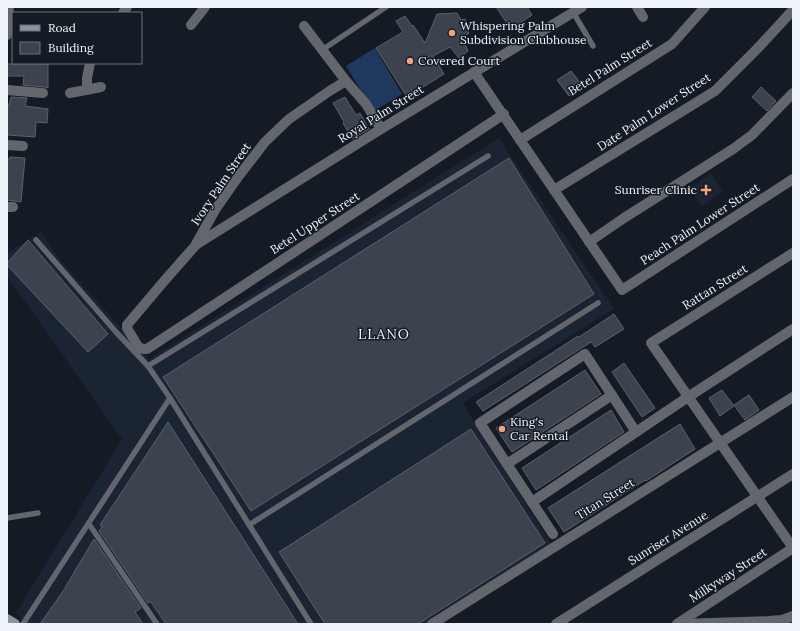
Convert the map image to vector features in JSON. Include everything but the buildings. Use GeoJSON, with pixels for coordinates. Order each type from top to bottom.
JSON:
{"type":"FeatureCollection","features":[{"type":"Feature","properties":{"kind":"main road"},"geometry":{"type":"LineString","coordinates":[[7,619],[15,624]]}},
{"type":"Feature","properties":{"kind":"street"},"geometry":{"type":"LineString","coordinates":[[7,35],[9,7]]}},
{"type":"Feature","properties":{"kind":"street"},"geometry":{"type":"LineString","coordinates":[[191,25],[205,7]]}},
{"type":"Feature","properties":{"kind":"street"},"geometry":{"type":"LineString","coordinates":[[637,7],[643,17]]}},
{"type":"Feature","properties":{"kind":"street","name":"Betel Palm Street"},"geometry":{"type":"LineString","coordinates":[[520,140],[672,44],[705,7]]}},
{"type":"Feature","properties":{"kind":"street","name":"Royal Palm Street"},"geometry":{"type":"LineString","coordinates":[[195,246],[381,129],[577,10]]}},
{"type":"Feature","properties":{"kind":"street","name":"Date Palm Lower Street"},"geometry":{"type":"LineString","coordinates":[[554,190],[715,91],[793,10]]}},
{"type":"Feature","properties":{"kind":"street"},"geometry":{"type":"LineString","coordinates":[[304,26],[346,81],[366,104],[381,129]]}},
{"type":"Feature","properties":{"kind":"street"},"geometry":{"type":"LineString","coordinates":[[87,90],[87,78],[90,64]]}},
{"type":"Feature","properties":{"kind":"street"},"geometry":{"type":"LineString","coordinates":[[474,72],[504,114],[589,242],[733,149],[752,135],[793,93]]}},
{"type":"Feature","properties":{"kind":"street","name":"Ivory Palm Street"},"geometry":{"type":"LineString","coordinates":[[139,348],[127,328],[127,325],[195,246],[215,210],[265,142],[289,119],[346,81]]}},
{"type":"Feature","properties":{"kind":"street"},"geometry":{"type":"LineString","coordinates":[[70,93],[102,87]]}},
{"type":"Feature","properties":{"kind":"street"},"geometry":{"type":"LineString","coordinates":[[7,90],[43,93]]}},
{"type":"Feature","properties":{"kind":"street","name":"Betel Upper Street"},"geometry":{"type":"LineString","coordinates":[[139,348],[144,350],[147,349],[504,114]]}},
{"type":"Feature","properties":{"kind":"street"},"geometry":{"type":"LineString","coordinates":[[7,145],[23,146]]}},
{"type":"Feature","properties":{"kind":"street","name":"Peach Palm Lower Street"},"geometry":{"type":"LineString","coordinates":[[589,242],[622,290],[793,179]]}},
{"type":"Feature","properties":{"kind":"street","name":"Rattan Street"},"geometry":{"type":"LineString","coordinates":[[688,397],[651,343],[793,253]]}},
{"type":"Feature","properties":{"kind":"street"},"geometry":{"type":"LineString","coordinates":[[532,502],[688,397],[793,329]]}},
{"type":"Feature","properties":{"kind":"street"},"geometry":{"type":"LineString","coordinates":[[553,534],[480,422],[585,354],[636,432]]}},
{"type":"Feature","properties":{"kind":"street"},"geometry":{"type":"LineString","coordinates":[[507,464],[612,395]]}},
{"type":"Feature","properties":{"kind":"street"},"geometry":{"type":"LineString","coordinates":[[688,397],[793,548]]}},
{"type":"Feature","properties":{"kind":"street","name":"Titan Street"},"geometry":{"type":"LineString","coordinates":[[432,624],[793,397]]}},
{"type":"Feature","properties":{"kind":"street","name":"Sunriser Avenue"},"geometry":{"type":"LineString","coordinates":[[556,624],[793,474]]}},
{"type":"Feature","properties":{"kind":"street","name":"Milkyway Street"},"geometry":{"type":"LineString","coordinates":[[677,624],[793,548]]}},
{"type":"Feature","properties":{"kind":"street"},"geometry":{"type":"LineString","coordinates":[[680,624],[770,621],[782,620],[793,616]]}},
{"type":"Feature","properties":{"kind":"lane"},"geometry":{"type":"LineString","coordinates":[[322,50],[386,7]]}},
{"type":"Feature","properties":{"kind":"lane"},"geometry":{"type":"LineString","coordinates":[[577,10],[593,46]]}},
{"type":"Feature","properties":{"kind":"lane"},"geometry":{"type":"LineString","coordinates":[[148,366],[488,156]]}},
{"type":"Feature","properties":{"kind":"lane"},"geometry":{"type":"LineString","coordinates":[[36,240],[116,332],[148,366],[170,398],[311,624]]}},
{"type":"Feature","properties":{"kind":"lane"},"geometry":{"type":"LineString","coordinates":[[249,525],[598,303]]}},
{"type":"Feature","properties":{"kind":"lane"},"geometry":{"type":"LineString","coordinates":[[23,624],[170,398]]}},
{"type":"Feature","properties":{"kind":"lane"},"geometry":{"type":"LineString","coordinates":[[7,518],[38,514]]}},
{"type":"Feature","properties":{"kind":"lane"},"geometry":{"type":"LineString","coordinates":[[89,524],[157,624]]}},
{"type":"Feature","properties":{"kind":"shaded area"},"geometry":{"type":"Polygon","coordinates":[[[375,48],[402,94],[374,111],[346,66],[375,48]]]}},
{"type":"Feature","properties":{"kind":"shaded area"},"geometry":{"type":"Polygon","coordinates":[[[499,138],[614,309],[463,403],[551,544],[424,624],[25,624],[16,613],[122,439],[7,276],[7,253],[41,232],[61,261],[149,359],[499,138]]]}},
{"type":"Feature","properties":{"kind":"shaded area","name":"Sunriser Clinic"},"geometry":{"type":"Polygon","coordinates":[[[711,174],[723,192],[702,206],[689,188],[711,174]]]}},
{"type":"Feature","properties":{"kind":"place","name":"Whispering Palm Subdivision Clubhouse"},"geometry":{"type":"Point","coordinates":[452,33]}},
{"type":"Feature","properties":{"kind":"place","name":"Covered Court"},"geometry":{"type":"Point","coordinates":[410,61]}},
{"type":"Feature","properties":{"kind":"place","name":"Sunriser Clinic"},"geometry":{"type":"Point","coordinates":[706,190]}},
{"type":"Feature","properties":{"kind":"place","name":"King's Car Rental"},"geometry":{"type":"Point","coordinates":[502,429]}},
{"type":"Feature","properties":{"kind":"district","name":"LLANO"},"geometry":{"type":"Point","coordinates":[384,334]}}]}
